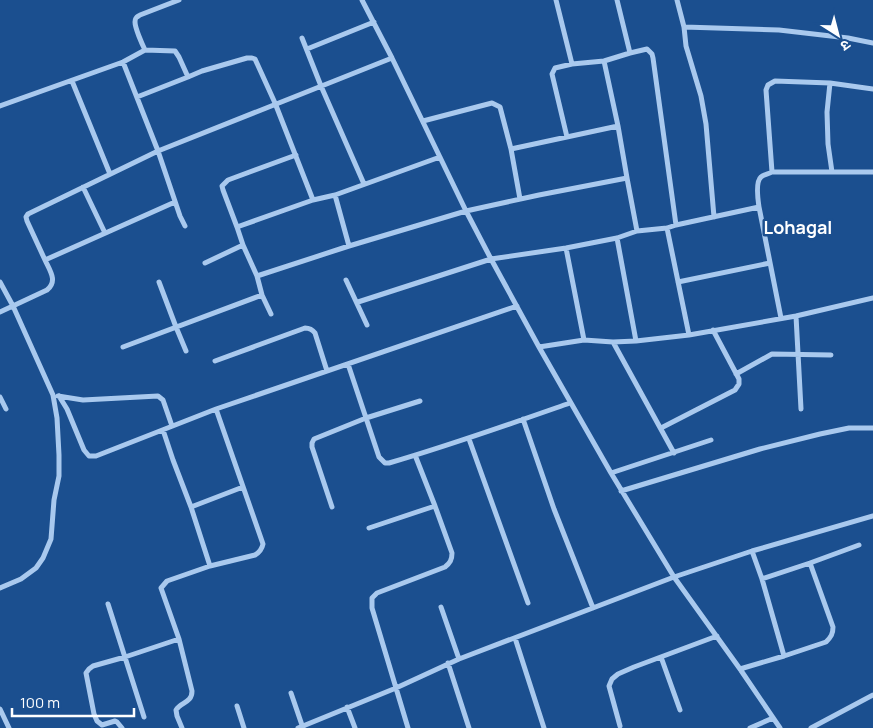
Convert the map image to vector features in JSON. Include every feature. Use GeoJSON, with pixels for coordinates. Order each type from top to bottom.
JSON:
{"type":"FeatureCollection","features":[{"type":"Feature","properties":{"kind":"street"},"geometry":{"type":"LineString","coordinates":[[145,50],[136,26],[136,18],[179,0]]}},
{"type":"Feature","properties":{"kind":"street"},"geometry":{"type":"LineString","coordinates":[[362,0],[466,211],[539,347],[610,473],[674,577],[780,728]]}},
{"type":"Feature","properties":{"kind":"street"},"geometry":{"type":"LineString","coordinates":[[556,0],[572,64]]}},
{"type":"Feature","properties":{"kind":"street"},"geometry":{"type":"LineString","coordinates":[[617,0],[630,53]]}},
{"type":"Feature","properties":{"kind":"street"},"geometry":{"type":"LineString","coordinates":[[677,0],[686,46],[703,105],[714,217]]}},
{"type":"Feature","properties":{"kind":"street"},"geometry":{"type":"LineString","coordinates":[[307,49],[374,22]]}},
{"type":"Feature","properties":{"kind":"street"},"geometry":{"type":"LineString","coordinates":[[684,28],[779,30],[848,38],[873,43]]}},
{"type":"Feature","properties":{"kind":"street"},"geometry":{"type":"LineString","coordinates":[[302,38],[364,184]]}},
{"type":"Feature","properties":{"kind":"street"},"geometry":{"type":"LineString","coordinates":[[0,106],[123,62],[145,50],[175,51],[188,77]]}},
{"type":"Feature","properties":{"kind":"street"},"geometry":{"type":"LineString","coordinates":[[567,137],[552,74],[557,66],[604,61],[647,50],[652,54],[676,225]]}},
{"type":"Feature","properties":{"kind":"street"},"geometry":{"type":"LineString","coordinates":[[137,97],[202,71],[252,58],[257,62],[296,154],[313,200]]}},
{"type":"Feature","properties":{"kind":"street"},"geometry":{"type":"LineString","coordinates":[[0,312],[52,286],[53,279],[26,218],[28,214],[158,151],[392,58]]}},
{"type":"Feature","properties":{"kind":"street"},"geometry":{"type":"LineString","coordinates":[[604,61],[637,231]]}},
{"type":"Feature","properties":{"kind":"street"},"geometry":{"type":"LineString","coordinates":[[123,62],[185,226]]}},
{"type":"Feature","properties":{"kind":"street"},"geometry":{"type":"LineString","coordinates":[[72,81],[110,174]]}},
{"type":"Feature","properties":{"kind":"street"},"geometry":{"type":"LineString","coordinates":[[772,172],[766,90],[768,85],[774,81],[830,83],[873,89]]}},
{"type":"Feature","properties":{"kind":"street"},"geometry":{"type":"LineString","coordinates":[[830,83],[827,112],[828,144],[832,172]]}},
{"type":"Feature","properties":{"kind":"street"},"geometry":{"type":"LineString","coordinates":[[423,121],[492,103],[500,107],[520,199]]}},
{"type":"Feature","properties":{"kind":"street"},"geometry":{"type":"LineString","coordinates":[[510,149],[618,126]]}},
{"type":"Feature","properties":{"kind":"street"},"geometry":{"type":"LineString","coordinates":[[271,314],[262,295],[257,276],[243,245],[222,186],[228,180],[296,154]]}},
{"type":"Feature","properties":{"kind":"street"},"geometry":{"type":"LineString","coordinates":[[237,227],[440,157]]}},
{"type":"Feature","properties":{"kind":"street"},"geometry":{"type":"LineString","coordinates":[[781,318],[759,207],[759,180],[763,175],[772,172],[873,172]]}},
{"type":"Feature","properties":{"kind":"street"},"geometry":{"type":"LineString","coordinates":[[257,276],[466,211],[627,178]]}},
{"type":"Feature","properties":{"kind":"street"},"geometry":{"type":"LineString","coordinates":[[84,187],[105,233]]}},
{"type":"Feature","properties":{"kind":"street"},"geometry":{"type":"LineString","coordinates":[[334,195],[349,246]]}},
{"type":"Feature","properties":{"kind":"street"},"geometry":{"type":"LineString","coordinates":[[45,260],[175,202]]}},
{"type":"Feature","properties":{"kind":"street"},"geometry":{"type":"LineString","coordinates":[[358,302],[492,259],[566,248],[617,238],[637,231],[667,228],[759,207]]}},
{"type":"Feature","properties":{"kind":"street"},"geometry":{"type":"LineString","coordinates":[[667,228],[688,335]]}},
{"type":"Feature","properties":{"kind":"street"},"geometry":{"type":"LineString","coordinates":[[617,238],[636,341]]}},
{"type":"Feature","properties":{"kind":"street"},"geometry":{"type":"LineString","coordinates":[[205,263],[243,245]]}},
{"type":"Feature","properties":{"kind":"street"},"geometry":{"type":"LineString","coordinates":[[566,248],[584,340]]}},
{"type":"Feature","properties":{"kind":"street"},"geometry":{"type":"LineString","coordinates":[[678,282],[770,263]]}},
{"type":"Feature","properties":{"kind":"street"},"geometry":{"type":"LineString","coordinates":[[346,280],[358,302],[367,325]]}},
{"type":"Feature","properties":{"kind":"street"},"geometry":{"type":"LineString","coordinates":[[0,282],[52,395],[57,418],[59,455],[59,476],[54,500],[51,538],[44,558],[36,568],[21,579],[0,588]]}},
{"type":"Feature","properties":{"kind":"street"},"geometry":{"type":"LineString","coordinates":[[159,282],[186,351]]}},
{"type":"Feature","properties":{"kind":"street"},"geometry":{"type":"LineString","coordinates":[[123,347],[262,295]]}},
{"type":"Feature","properties":{"kind":"street"},"geometry":{"type":"LineString","coordinates":[[539,347],[584,340],[636,341],[688,335],[796,316],[873,298]]}},
{"type":"Feature","properties":{"kind":"street"},"geometry":{"type":"LineString","coordinates":[[59,396],[67,409],[84,450],[89,456],[96,456],[216,409],[517,306]]}},
{"type":"Feature","properties":{"kind":"street"},"geometry":{"type":"LineString","coordinates":[[796,316],[801,409]]}},
{"type":"Feature","properties":{"kind":"street"},"geometry":{"type":"LineString","coordinates":[[215,362],[305,328],[310,328],[315,333],[327,371]]}},
{"type":"Feature","properties":{"kind":"street"},"geometry":{"type":"LineString","coordinates":[[661,428],[735,390],[739,384],[739,379],[714,330]]}},
{"type":"Feature","properties":{"kind":"street"},"geometry":{"type":"LineString","coordinates":[[614,342],[674,453]]}},
{"type":"Feature","properties":{"kind":"street"},"geometry":{"type":"LineString","coordinates":[[736,374],[772,354],[831,355]]}},
{"type":"Feature","properties":{"kind":"street"},"geometry":{"type":"LineString","coordinates":[[348,364],[379,457],[389,463],[469,439],[570,402]]}},
{"type":"Feature","properties":{"kind":"street"},"geometry":{"type":"LineString","coordinates":[[52,395],[83,400],[158,396],[163,400],[172,426]]}},
{"type":"Feature","properties":{"kind":"street"},"geometry":{"type":"LineString","coordinates":[[0,397],[6,409]]}},
{"type":"Feature","properties":{"kind":"street"},"geometry":{"type":"LineString","coordinates":[[332,507],[312,442],[318,437],[366,418],[420,401]]}},
{"type":"Feature","properties":{"kind":"street"},"geometry":{"type":"LineString","coordinates":[[182,728],[176,710],[188,702],[192,696],[192,691],[178,639],[161,588],[167,582],[210,566],[255,555],[263,544],[216,409]]}},
{"type":"Feature","properties":{"kind":"street"},"geometry":{"type":"LineString","coordinates":[[523,420],[554,508],[593,608]]}},
{"type":"Feature","properties":{"kind":"street"},"geometry":{"type":"LineString","coordinates":[[621,491],[803,438],[850,428],[873,428]]}},
{"type":"Feature","properties":{"kind":"street"},"geometry":{"type":"LineString","coordinates":[[163,430],[210,566]]}},
{"type":"Feature","properties":{"kind":"street"},"geometry":{"type":"LineString","coordinates":[[469,439],[528,603]]}},
{"type":"Feature","properties":{"kind":"street"},"geometry":{"type":"LineString","coordinates":[[610,473],[711,440]]}},
{"type":"Feature","properties":{"kind":"street"},"geometry":{"type":"LineString","coordinates":[[408,728],[372,608],[372,598],[377,592],[445,566],[450,563],[452,558],[435,506],[415,456]]}},
{"type":"Feature","properties":{"kind":"street"},"geometry":{"type":"LineString","coordinates":[[191,507],[244,487]]}},
{"type":"Feature","properties":{"kind":"street"},"geometry":{"type":"LineString","coordinates":[[369,528],[435,506]]}},
{"type":"Feature","properties":{"kind":"street"},"geometry":{"type":"LineString","coordinates":[[291,693],[301,728],[347,707],[396,688],[448,663],[674,577],[752,551],[873,516]]}},
{"type":"Feature","properties":{"kind":"street"},"geometry":{"type":"LineString","coordinates":[[762,579],[859,545]]}},
{"type":"Feature","properties":{"kind":"street"},"geometry":{"type":"LineString","coordinates":[[752,551],[784,656]]}},
{"type":"Feature","properties":{"kind":"street"},"geometry":{"type":"LineString","coordinates":[[740,669],[826,642],[831,638],[833,627],[810,563]]}},
{"type":"Feature","properties":{"kind":"street"},"geometry":{"type":"LineString","coordinates":[[108,604],[144,717]]}},
{"type":"Feature","properties":{"kind":"street"},"geometry":{"type":"LineString","coordinates":[[440,607],[458,659]]}},
{"type":"Feature","properties":{"kind":"street"},"geometry":{"type":"LineString","coordinates":[[620,726],[609,686],[612,679],[660,657],[717,636]]}},
{"type":"Feature","properties":{"kind":"street"},"geometry":{"type":"LineString","coordinates":[[515,638],[544,728]]}},
{"type":"Feature","properties":{"kind":"street"},"geometry":{"type":"LineString","coordinates":[[122,728],[115,721],[102,725],[97,721],[86,673],[93,666],[178,639]]}},
{"type":"Feature","properties":{"kind":"street"},"geometry":{"type":"LineString","coordinates":[[660,657],[680,710]]}},
{"type":"Feature","properties":{"kind":"street"},"geometry":{"type":"LineString","coordinates":[[448,663],[469,728]]}},
{"type":"Feature","properties":{"kind":"street"},"geometry":{"type":"LineString","coordinates":[[811,728],[873,695]]}},
{"type":"Feature","properties":{"kind":"street"},"geometry":{"type":"LineString","coordinates":[[236,706],[244,728]]}},
{"type":"Feature","properties":{"kind":"street"},"geometry":{"type":"LineString","coordinates":[[347,707],[355,728]]}},
{"type":"Feature","properties":{"kind":"street"},"geometry":{"type":"LineString","coordinates":[[0,709],[9,728]]}},
{"type":"Feature","properties":{"kind":"street"},"geometry":{"type":"LineString","coordinates":[[750,728],[772,718]]}},
{"type":"Feature","properties":{"kind":"district","name":"Lohagal"},"geometry":{"type":"Point","coordinates":[798,227]}}]}
